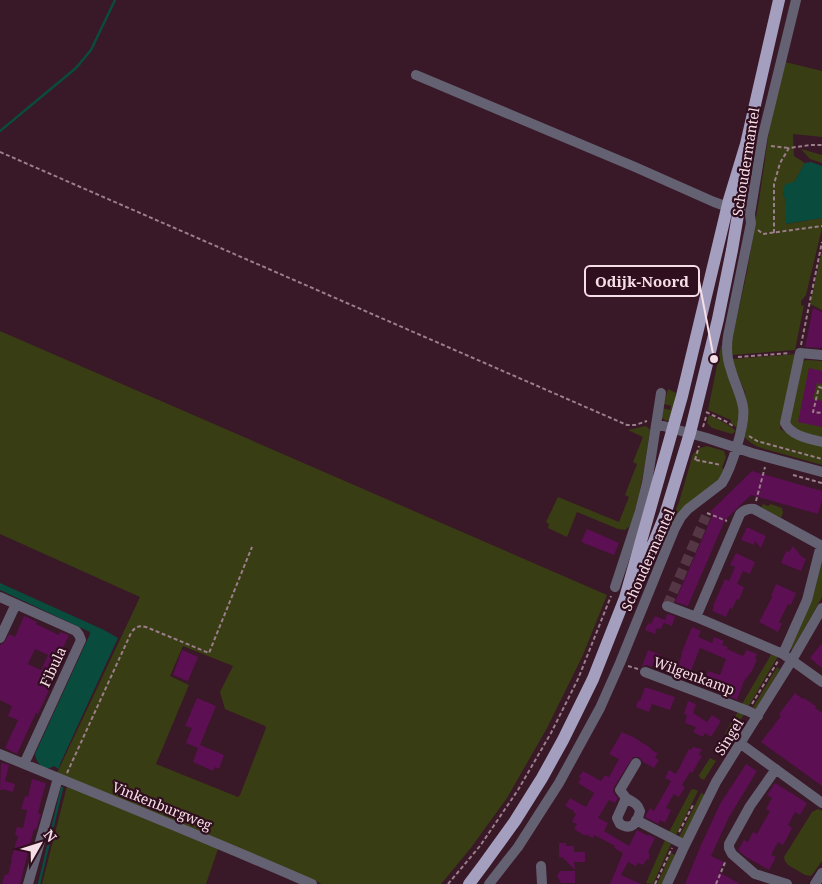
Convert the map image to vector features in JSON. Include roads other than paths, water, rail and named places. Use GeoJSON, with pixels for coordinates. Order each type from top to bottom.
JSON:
{"type":"FeatureCollection","features":[{"type":"Feature","properties":{"kind":"main road","name":"Schoudermantel"},"geometry":{"type":"LineString","coordinates":[[469,884],[515,821],[559,748],[593,679],[625,598],[684,387],[728,206],[746,144],[779,0]]}},
{"type":"Feature","properties":{"kind":"main road","name":"Schoudermantel"},"geometry":{"type":"LineString","coordinates":[[625,598],[654,542],[673,490],[690,433],[718,319],[732,250],[741,197],[746,144]]}},
{"type":"Feature","properties":{"kind":"street","name":"Schoudermantel"},"geometry":{"type":"LineString","coordinates":[[489,884],[518,847],[559,783],[600,708],[681,517],[688,509],[722,483],[730,467],[744,419],[743,406],[731,371],[726,346],[751,223],[750,214],[761,146],[796,0]]}},
{"type":"Feature","properties":{"kind":"street"},"geometry":{"type":"LineString","coordinates":[[416,75],[714,202],[728,206]]}},
{"type":"Feature","properties":{"kind":"street"},"geometry":{"type":"LineString","coordinates":[[746,144],[761,146]]}},
{"type":"Feature","properties":{"kind":"street"},"geometry":{"type":"LineString","coordinates":[[822,355],[800,353],[785,423],[790,430],[822,442]]}},
{"type":"Feature","properties":{"kind":"street","name":"Schoudermantel"},"geometry":{"type":"LineString","coordinates":[[615,587],[640,511],[649,472],[661,393]]}},
{"type":"Feature","properties":{"kind":"street"},"geometry":{"type":"LineString","coordinates":[[657,421],[673,429],[822,472]]}},
{"type":"Feature","properties":{"kind":"street"},"geometry":{"type":"LineString","coordinates":[[696,618],[740,514],[746,509],[754,509],[822,546],[807,600],[783,654]]}},
{"type":"Feature","properties":{"kind":"street","name":"Fibula"},"geometry":{"type":"LineString","coordinates":[[0,597],[76,631],[81,640],[24,764]]}},
{"type":"Feature","properties":{"kind":"street"},"geometry":{"type":"LineString","coordinates":[[0,638],[16,604]]}},
{"type":"Feature","properties":{"kind":"street"},"geometry":{"type":"LineString","coordinates":[[667,606],[783,654],[822,682]]}},
{"type":"Feature","properties":{"kind":"street","name":"Singel"},"geometry":{"type":"LineString","coordinates":[[667,884],[716,782],[741,744],[822,608]]}},
{"type":"Feature","properties":{"kind":"street","name":"Wilgenkamp"},"geometry":{"type":"LineString","coordinates":[[645,672],[758,716]]}},
{"type":"Feature","properties":{"kind":"street"},"geometry":{"type":"LineString","coordinates":[[741,744],[822,804]]}},
{"type":"Feature","properties":{"kind":"street","name":"Vinkenburgweg"},"geometry":{"type":"LineString","coordinates":[[0,754],[312,884]]}},
{"type":"Feature","properties":{"kind":"street"},"geometry":{"type":"LineString","coordinates":[[626,798],[617,818],[620,824],[628,827],[632,826],[640,813],[635,803],[626,798],[620,790],[636,763]]}},
{"type":"Feature","properties":{"kind":"street"},"geometry":{"type":"LineString","coordinates":[[776,769],[750,806],[729,844],[732,854],[755,874],[787,884]]}},
{"type":"Feature","properties":{"kind":"street"},"geometry":{"type":"LineString","coordinates":[[28,884],[61,779]]}},
{"type":"Feature","properties":{"kind":"street"},"geometry":{"type":"LineString","coordinates":[[636,820],[685,845]]}},
{"type":"Feature","properties":{"kind":"street"},"geometry":{"type":"LineString","coordinates":[[541,866],[542,884]]}},
{"type":"Feature","properties":{"kind":"street"},"geometry":{"type":"LineString","coordinates":[[815,884],[822,873]]}},
{"type":"Feature","properties":{"kind":"waterway"},"geometry":{"type":"LineString","coordinates":[[0,131],[76,68],[91,50],[115,0]]}},
{"type":"Feature","properties":{"kind":"waterway"},"geometry":{"type":"LineString","coordinates":[[39,884],[62,788]]}},
{"type":"Feature","properties":{"kind":"tunnel"},"geometry":{"type":"LineString","coordinates":[[667,606],[706,516]]}},
{"type":"Feature","properties":{"kind":"place","name":"Odijk-Noord"},"geometry":{"type":"Point","coordinates":[714,359]}}]}
